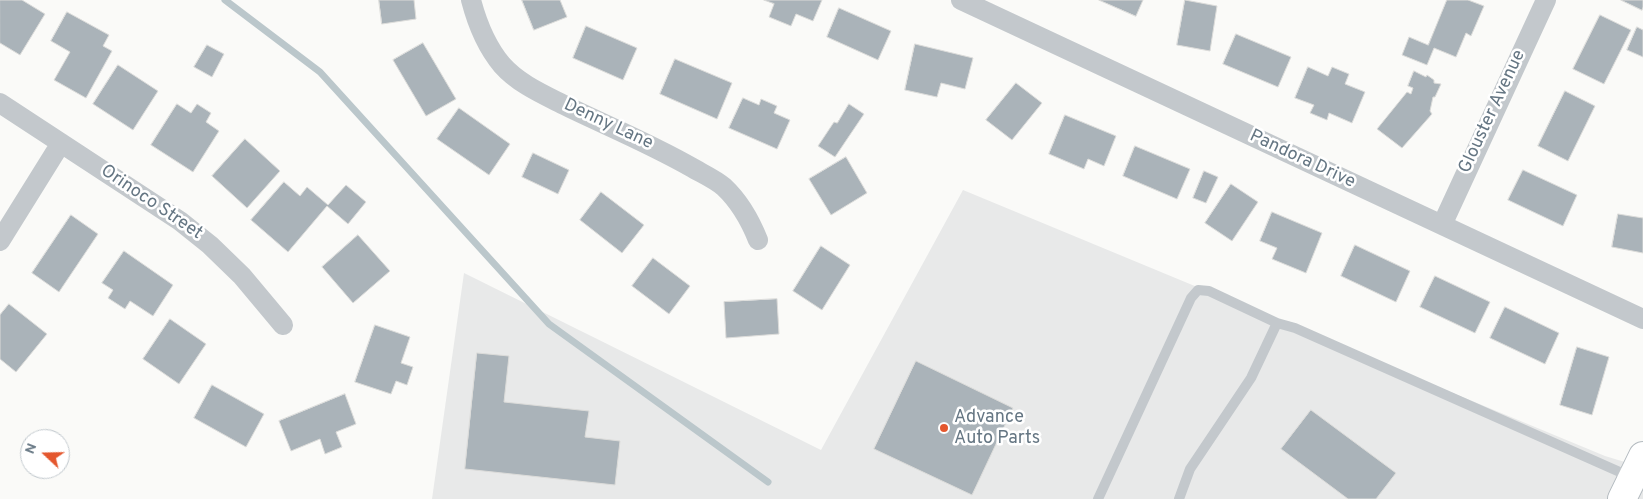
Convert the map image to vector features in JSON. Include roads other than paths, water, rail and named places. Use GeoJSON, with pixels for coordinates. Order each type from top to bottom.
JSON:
{"type":"FeatureCollection","features":[{"type":"Feature","properties":{"kind":"street","name":"Denny Lane"},"geometry":{"type":"LineString","coordinates":[[471,0],[475,16],[489,47],[502,65],[519,81],[533,90],[661,150],[722,185],[738,202],[751,222],[758,240]]}},
{"type":"Feature","properties":{"kind":"street","name":"Pandora Drive"},"geometry":{"type":"LineString","coordinates":[[961,0],[1643,319]]}},
{"type":"Feature","properties":{"kind":"street","name":"Glouster Avenue"},"geometry":{"type":"LineString","coordinates":[[1442,225],[1546,0]]}},
{"type":"Feature","properties":{"kind":"street","name":"Orinoco Street"},"geometry":{"type":"LineString","coordinates":[[0,103],[180,221],[210,245],[242,276],[283,325]]}},
{"type":"Feature","properties":{"kind":"street"},"geometry":{"type":"LineString","coordinates":[[0,241],[61,143]]}},
{"type":"Feature","properties":{"kind":"lane"},"geometry":{"type":"LineString","coordinates":[[1098,499],[1191,298],[1198,290],[1208,292],[1277,323],[1295,328],[1632,477]]}},
{"type":"Feature","properties":{"kind":"lane"},"geometry":{"type":"LineString","coordinates":[[1179,499],[1190,469],[1251,378],[1277,323]]}},
{"type":"Feature","properties":{"kind":"waterway"},"geometry":{"type":"LineString","coordinates":[[225,0],[320,72],[549,324],[768,482]]}},
{"type":"Feature","properties":{"kind":"place","name":"Advance Auto Parts"},"geometry":{"type":"Point","coordinates":[944,428]}}]}
